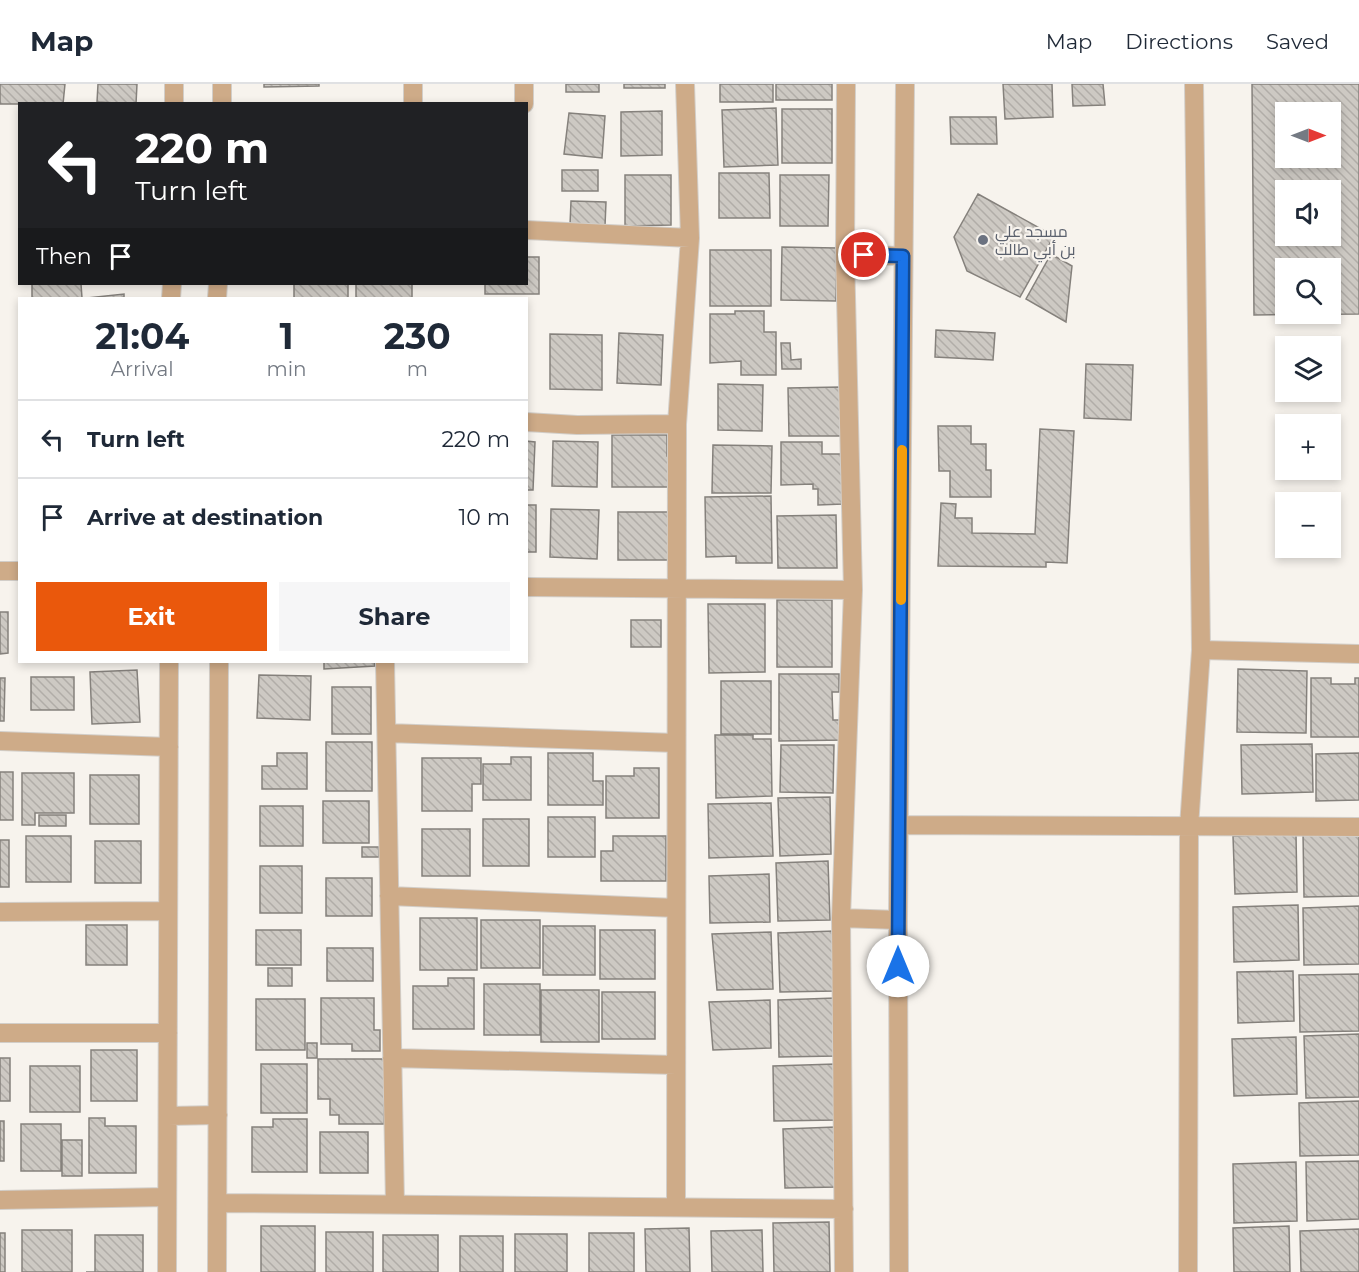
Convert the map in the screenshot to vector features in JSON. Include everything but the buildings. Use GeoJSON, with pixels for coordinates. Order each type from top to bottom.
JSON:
{"type":"FeatureCollection","features":[{"type":"Feature","properties":{"kind":"street"},"geometry":{"type":"LineString","coordinates":[[174,84],[174,102]]}},
{"type":"Feature","properties":{"kind":"street"},"geometry":{"type":"LineString","coordinates":[[222,84],[222,102]]}},
{"type":"Feature","properties":{"kind":"street"},"geometry":{"type":"LineString","coordinates":[[413,84],[413,102]]}},
{"type":"Feature","properties":{"kind":"street"},"geometry":{"type":"LineString","coordinates":[[524,84],[524,102]]}},
{"type":"Feature","properties":{"kind":"street"},"geometry":{"type":"LineString","coordinates":[[676,1207],[677,424],[690,238],[685,84]]}},
{"type":"Feature","properties":{"kind":"street"},"geometry":{"type":"LineString","coordinates":[[844,1272],[841,918],[853,590],[845,255],[846,84]]}},
{"type":"Feature","properties":{"kind":"street"},"geometry":{"type":"LineString","coordinates":[[899,1272],[898,920],[904,84]]}},
{"type":"Feature","properties":{"kind":"street"},"geometry":{"type":"LineString","coordinates":[[1188,1272],[1189,826],[1201,650],[1194,84]]}},
{"type":"Feature","properties":{"kind":"street"},"geometry":{"type":"LineString","coordinates":[[528,230],[690,238]]}},
{"type":"Feature","properties":{"kind":"street"},"geometry":{"type":"LineString","coordinates":[[845,255],[903,256]]}},
{"type":"Feature","properties":{"kind":"street"},"geometry":{"type":"LineString","coordinates":[[528,422],[578,425],[677,424]]}},
{"type":"Feature","properties":{"kind":"street"},"geometry":{"type":"LineString","coordinates":[[0,571],[18,571]]}},
{"type":"Feature","properties":{"kind":"street"},"geometry":{"type":"LineString","coordinates":[[528,587],[853,590]]}},
{"type":"Feature","properties":{"kind":"street"},"geometry":{"type":"LineString","coordinates":[[1201,650],[1359,654]]}},
{"type":"Feature","properties":{"kind":"street"},"geometry":{"type":"LineString","coordinates":[[167,1272],[169,663]]}},
{"type":"Feature","properties":{"kind":"street"},"geometry":{"type":"LineString","coordinates":[[217,1272],[219,663]]}},
{"type":"Feature","properties":{"kind":"street"},"geometry":{"type":"LineString","coordinates":[[385,663],[395,1204]]}},
{"type":"Feature","properties":{"kind":"street"},"geometry":{"type":"LineString","coordinates":[[387,733],[676,743]]}},
{"type":"Feature","properties":{"kind":"street"},"geometry":{"type":"LineString","coordinates":[[0,741],[169,747]]}},
{"type":"Feature","properties":{"kind":"street"},"geometry":{"type":"LineString","coordinates":[[900,825],[1359,827]]}},
{"type":"Feature","properties":{"kind":"street"},"geometry":{"type":"LineString","coordinates":[[389,896],[676,908]]}},
{"type":"Feature","properties":{"kind":"street"},"geometry":{"type":"LineString","coordinates":[[0,912],[168,911]]}},
{"type":"Feature","properties":{"kind":"street"},"geometry":{"type":"LineString","coordinates":[[841,918],[898,920]]}},
{"type":"Feature","properties":{"kind":"street"},"geometry":{"type":"LineString","coordinates":[[0,1033],[168,1033]]}},
{"type":"Feature","properties":{"kind":"street"},"geometry":{"type":"LineString","coordinates":[[392,1058],[676,1065]]}},
{"type":"Feature","properties":{"kind":"street"},"geometry":{"type":"LineString","coordinates":[[168,1116],[218,1115]]}},
{"type":"Feature","properties":{"kind":"street"},"geometry":{"type":"LineString","coordinates":[[0,1200],[167,1197]]}},
{"type":"Feature","properties":{"kind":"street"},"geometry":{"type":"LineString","coordinates":[[218,1203],[844,1209]]}},
{"type":"Feature","properties":{"kind":"slow traffic"},"geometry":{"type":"LineString","coordinates":[[901,600],[902,450]]}},
{"type":"Feature","properties":{"kind":"place","name":"مسجد علي بن أبي طالب"},"geometry":{"type":"Point","coordinates":[983,240]}},
{"type":"Feature","properties":{"kind":"route"},"geometry":{"type":"LineString","coordinates":[[864,255],[903,256],[898,966]]}}]}
